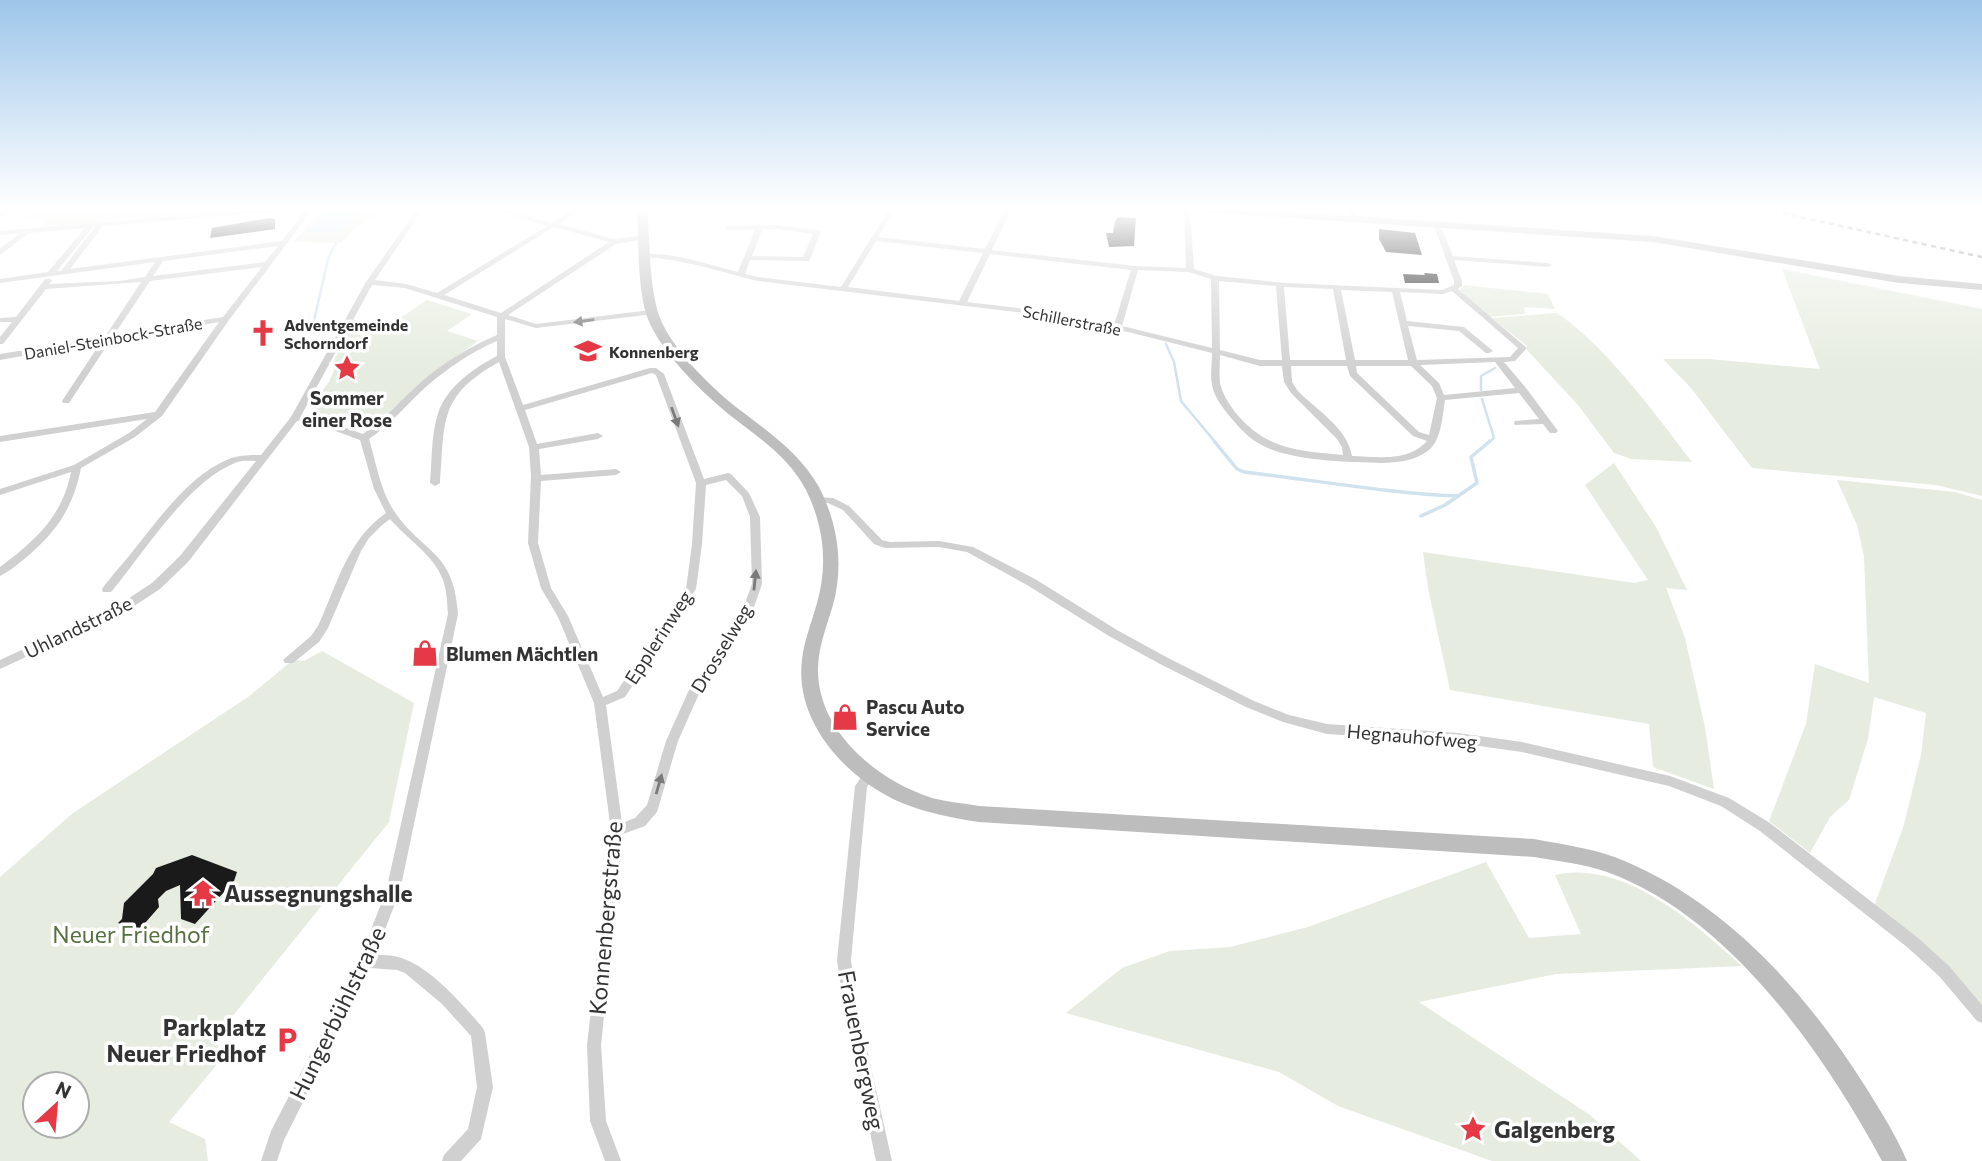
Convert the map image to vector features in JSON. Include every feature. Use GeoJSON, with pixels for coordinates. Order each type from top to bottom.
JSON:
{"type":"FeatureCollection","features":[{"type":"Feature","properties":{"kind":"main road"},"geometry":{"type":"LineString","coordinates":[[647,263],[651,312],[683,365],[728,408],[781,447],[797,464],[818,499],[828,525],[830,571],[828,590],[812,649],[810,679],[819,716],[846,754],[870,774],[889,787],[930,805],[979,814],[1534,848],[1621,868],[1679,898],[1753,960],[1825,1048],[1876,1125],[1895,1161]]}},
{"type":"Feature","properties":{"kind":"main road"},"geometry":{"type":"LineString","coordinates":[[1799,263],[1892,280],[1980,288]]}},
{"type":"Feature","properties":{"kind":"street"},"geometry":{"type":"LineString","coordinates":[[56,274],[64,263]]}},
{"type":"Feature","properties":{"kind":"street"},"geometry":{"type":"LineString","coordinates":[[0,342],[66,263]]}},
{"type":"Feature","properties":{"kind":"street"},"geometry":{"type":"LineString","coordinates":[[0,281],[136,263]]}},
{"type":"Feature","properties":{"kind":"street"},"geometry":{"type":"LineString","coordinates":[[66,401],[158,263]]}},
{"type":"Feature","properties":{"kind":"street","name":"Uhlandstraße"},"geometry":{"type":"LineString","coordinates":[[0,665],[106,616],[156,586],[184,559],[295,418],[383,263]]}},
{"type":"Feature","properties":{"kind":"street"},"geometry":{"type":"LineString","coordinates":[[438,296],[491,263]]}},
{"type":"Feature","properties":{"kind":"street"},"geometry":{"type":"LineString","coordinates":[[501,316],[581,263]]}},
{"type":"Feature","properties":{"kind":"street","name":"Schillerstraße"},"geometry":{"type":"LineString","coordinates":[[692,263],[740,275],[1042,313],[1261,363],[1349,364],[1499,360]]}},
{"type":"Feature","properties":{"kind":"street"},"geometry":{"type":"LineString","coordinates":[[740,275],[746,263]]}},
{"type":"Feature","properties":{"kind":"street"},"geometry":{"type":"LineString","coordinates":[[843,289],[859,263]]}},
{"type":"Feature","properties":{"kind":"street"},"geometry":{"type":"LineString","coordinates":[[962,303],[980,263]]}},
{"type":"Feature","properties":{"kind":"street"},"geometry":{"type":"LineString","coordinates":[[1093,263],[1190,270],[1214,278],[1396,292],[1443,292],[1454,289],[1458,286],[1458,281],[1453,263]]}},
{"type":"Feature","properties":{"kind":"street"},"geometry":{"type":"LineString","coordinates":[[1190,263],[1190,270]]}},
{"type":"Feature","properties":{"kind":"street"},"geometry":{"type":"LineString","coordinates":[[1523,263],[1548,265]]}},
{"type":"Feature","properties":{"kind":"street"},"geometry":{"type":"LineString","coordinates":[[44,287],[147,280],[266,264]]}},
{"type":"Feature","properties":{"kind":"street"},"geometry":{"type":"LineString","coordinates":[[0,492],[77,467],[132,435],[159,414],[266,264]]}},
{"type":"Feature","properties":{"kind":"street"},"geometry":{"type":"LineString","coordinates":[[1117,328],[1135,268]]}},
{"type":"Feature","properties":{"kind":"street"},"geometry":{"type":"LineString","coordinates":[[1214,278],[1220,398],[1262,442],[1282,450],[1378,460],[1402,459],[1422,450],[1431,439],[1441,398],[1436,385],[1413,363],[1396,292]]}},
{"type":"Feature","properties":{"kind":"street"},"geometry":{"type":"LineString","coordinates":[[370,282],[406,286],[536,326],[651,312]]}},
{"type":"Feature","properties":{"kind":"street"},"geometry":{"type":"LineString","coordinates":[[1280,284],[1286,364],[1291,388],[1345,442],[1348,457]]}},
{"type":"Feature","properties":{"kind":"street"},"geometry":{"type":"LineString","coordinates":[[1337,288],[1349,364],[1360,383],[1416,434],[1431,439]]}},
{"type":"Feature","properties":{"kind":"street"},"geometry":{"type":"LineString","coordinates":[[1454,289],[1523,348],[1512,359],[1499,360]]}},
{"type":"Feature","properties":{"kind":"street","name":"Konnenbergstraße"},"geometry":{"type":"LineString","coordinates":[[501,316],[501,357],[534,447],[536,478],[533,542],[546,588],[563,616],[600,704],[617,831],[594,1045],[598,1121],[613,1161]]}},
{"type":"Feature","properties":{"kind":"street"},"geometry":{"type":"LineString","coordinates":[[0,320],[19,318]]}},
{"type":"Feature","properties":{"kind":"street","name":"Daniel-Steinbock-Straße"},"geometry":{"type":"LineString","coordinates":[[0,357],[225,319]]}},
{"type":"Feature","properties":{"kind":"street"},"geometry":{"type":"LineString","coordinates":[[1405,323],[1461,329],[1489,351]]}},
{"type":"Feature","properties":{"kind":"street"},"geometry":{"type":"LineString","coordinates":[[295,418],[315,420],[364,438],[428,382],[475,348],[501,336]]}},
{"type":"Feature","properties":{"kind":"street"},"geometry":{"type":"LineString","coordinates":[[435,483],[441,417],[446,405],[473,375],[501,357]]}},
{"type":"Feature","properties":{"kind":"street"},"geometry":{"type":"LineString","coordinates":[[1499,360],[1553,431]]}},
{"type":"Feature","properties":{"kind":"street","name":"Epplerinweg"},"geometry":{"type":"LineString","coordinates":[[520,409],[653,370],[660,374],[701,483],[691,589],[621,694],[600,704]]}},
{"type":"Feature","properties":{"kind":"street"},"geometry":{"type":"LineString","coordinates":[[1441,398],[1523,390]]}},
{"type":"Feature","properties":{"kind":"street"},"geometry":{"type":"LineString","coordinates":[[0,439],[159,414]]}},
{"type":"Feature","properties":{"kind":"street"},"geometry":{"type":"LineString","coordinates":[[1518,423],[1544,421]]}},
{"type":"Feature","properties":{"kind":"street"},"geometry":{"type":"LineString","coordinates":[[534,447],[598,436]]}},
{"type":"Feature","properties":{"kind":"street","name":"Hungerbühlstraße"},"geometry":{"type":"LineString","coordinates":[[269,1161],[276,1137],[366,961],[393,891],[453,614],[453,602],[443,566],[391,514],[364,438]]}},
{"type":"Feature","properties":{"kind":"street","name":"Uhlandstraße"},"geometry":{"type":"LineString","coordinates":[[107,589],[177,506],[211,474],[234,460],[263,458]]}},
{"type":"Feature","properties":{"kind":"street"},"geometry":{"type":"LineString","coordinates":[[0,572],[40,541],[55,523],[74,491],[77,467]]}},
{"type":"Feature","properties":{"kind":"street"},"geometry":{"type":"LineString","coordinates":[[536,478],[616,472]]}},
{"type":"Feature","properties":{"kind":"street","name":"Drosselweg"},"geometry":{"type":"LineString","coordinates":[[617,831],[640,822],[653,808],[672,741],[694,692],[750,604],[757,584],[755,517],[746,495],[728,476],[701,483]]}},
{"type":"Feature","properties":{"kind":"street","name":"Hegnauhofweg"},"geometry":{"type":"LineString","coordinates":[[818,499],[830,500],[846,508],[878,542],[890,546],[957,546],[987,558],[1164,661],[1251,705],[1287,719],[1327,729],[1458,738],[1522,747],[1670,781],[1725,802],[1765,827],[1912,942],[1944,971],[1982,1016]]}},
{"type":"Feature","properties":{"kind":"street"},"geometry":{"type":"LineString","coordinates":[[289,660],[315,639],[323,628],[359,542],[374,523],[391,514]]}},
{"type":"Feature","properties":{"kind":"street","name":"Frauenbergweg"},"geometry":{"type":"LineString","coordinates":[[870,774],[861,786],[844,960],[851,1009],[884,1161]]}},
{"type":"Feature","properties":{"kind":"street"},"geometry":{"type":"LineString","coordinates":[[366,961],[397,963],[410,968],[447,999],[478,1033],[485,1087],[475,1133],[450,1161]]}},
{"type":"Feature","properties":{"kind":"green space"},"geometry":{"type":"Polygon","coordinates":[[[1782,269],[1982,309],[1982,496],[1936,485],[1752,468],[1691,388],[1663,359],[1709,359],[1820,369],[1782,269]]]}},
{"type":"Feature","properties":{"kind":"green space"},"geometry":{"type":"Polygon","coordinates":[[[1464,285],[1548,294],[1555,309],[1524,307],[1525,314],[1488,317],[1460,290],[1464,285]]]}},
{"type":"Feature","properties":{"kind":"green space"},"geometry":{"type":"Polygon","coordinates":[[[427,300],[472,314],[447,331],[478,341],[440,368],[374,426],[364,428],[313,411],[312,404],[329,382],[336,366],[334,361],[350,325],[396,321],[427,300]]]}},
{"type":"Feature","properties":{"kind":"green space"},"geometry":{"type":"Polygon","coordinates":[[[1557,313],[1612,362],[1692,462],[1631,459],[1614,453],[1578,405],[1527,350],[1527,346],[1492,318],[1557,313]]]}},
{"type":"Feature","properties":{"kind":"green space"},"geometry":{"type":"Polygon","coordinates":[[[1614,463],[1656,527],[1687,590],[1666,588],[1685,638],[1705,727],[1714,789],[1653,767],[1649,724],[1450,690],[1423,552],[1634,583],[1648,580],[1585,485],[1614,463]]]}},
{"type":"Feature","properties":{"kind":"green space"},"geometry":{"type":"Polygon","coordinates":[[[1837,480],[1955,492],[1982,500],[1982,1010],[1874,906],[1903,828],[1921,755],[1926,713],[1874,697],[1868,739],[1849,800],[1830,817],[1810,853],[1769,821],[1806,724],[1815,664],[1869,683],[1864,556],[1857,525],[1837,480]]]}},
{"type":"Feature","properties":{"kind":"green space","name":"Neuer Friedhof"},"geometry":{"type":"Polygon","coordinates":[[[322,651],[414,703],[389,822],[211,1043],[228,1051],[169,1122],[205,1139],[208,1161],[0,1161],[0,877],[73,813],[248,697],[293,660],[304,661],[322,651]]]}},
{"type":"Feature","properties":{"kind":"green space"},"geometry":{"type":"Polygon","coordinates":[[[1486,862],[1529,938],[1581,934],[1555,875],[1581,873],[1607,877],[1657,899],[1703,932],[1742,966],[1556,974],[1419,1002],[1590,1115],[1641,1161],[1492,1161],[1338,1106],[1279,1072],[1066,1013],[1122,968],[1170,951],[1230,947],[1308,927],[1486,862]]]}},
{"type":"Feature","properties":{"kind":"building"},"geometry":{"type":"Polygon","coordinates":[[[1424,273],[1437,274],[1439,283],[1405,283],[1403,274],[1425,275],[1424,273]]]}},
{"type":"Feature","properties":{"kind":"building","name":"Aussegnungshalle"},"geometry":{"type":"Polygon","coordinates":[[[192,855],[237,872],[234,881],[195,924],[181,919],[180,885],[166,891],[158,899],[159,907],[139,930],[118,923],[122,919],[124,903],[156,868],[192,855]]]}},
{"type":"Feature","properties":{"kind":"waterway"},"geometry":{"type":"LineString","coordinates":[[313,325],[327,263]]}},
{"type":"Feature","properties":{"kind":"waterway"},"geometry":{"type":"LineString","coordinates":[[1166,344],[1174,362],[1181,401],[1216,443]]}},
{"type":"Feature","properties":{"kind":"waterway"},"geometry":{"type":"LineString","coordinates":[[1481,390],[1481,376],[1495,368]]}},
{"type":"Feature","properties":{"kind":"waterway"},"geometry":{"type":"LineString","coordinates":[[1482,399],[1494,438],[1488,443]]}},
{"type":"Feature","properties":{"kind":"waterway"},"geometry":{"type":"LineString","coordinates":[[1214,441],[1237,469],[1244,472],[1457,496]]}},
{"type":"Feature","properties":{"kind":"waterway"},"geometry":{"type":"LineString","coordinates":[[1421,516],[1445,505],[1477,483],[1471,457],[1490,441]]}},
{"type":"Feature","properties":{"kind":"place","name":"Adventgemeinde Schorndorf"},"geometry":{"type":"Point","coordinates":[263,333]}},
{"type":"Feature","properties":{"kind":"place","name":"Konnenberg"},"geometry":{"type":"Point","coordinates":[588,351]}},
{"type":"Feature","properties":{"kind":"place","name":"Sommer einer Rose"},"geometry":{"type":"Point","coordinates":[347,368]}},
{"type":"Feature","properties":{"kind":"place","name":"Blumen Mächtlen"},"geometry":{"type":"Point","coordinates":[425,653]}},
{"type":"Feature","properties":{"kind":"place","name":"Pascu Auto Service"},"geometry":{"type":"Point","coordinates":[845,717]}},
{"type":"Feature","properties":{"kind":"place","name":"Aussegnungshalle"},"geometry":{"type":"Point","coordinates":[203,893]}},
{"type":"Feature","properties":{"kind":"place","name":"Parkplatz Neuer Friedhof"},"geometry":{"type":"Point","coordinates":[287,1040]}},
{"type":"Feature","properties":{"kind":"place","name":"Galgenberg"},"geometry":{"type":"Point","coordinates":[1473,1129]}}]}
